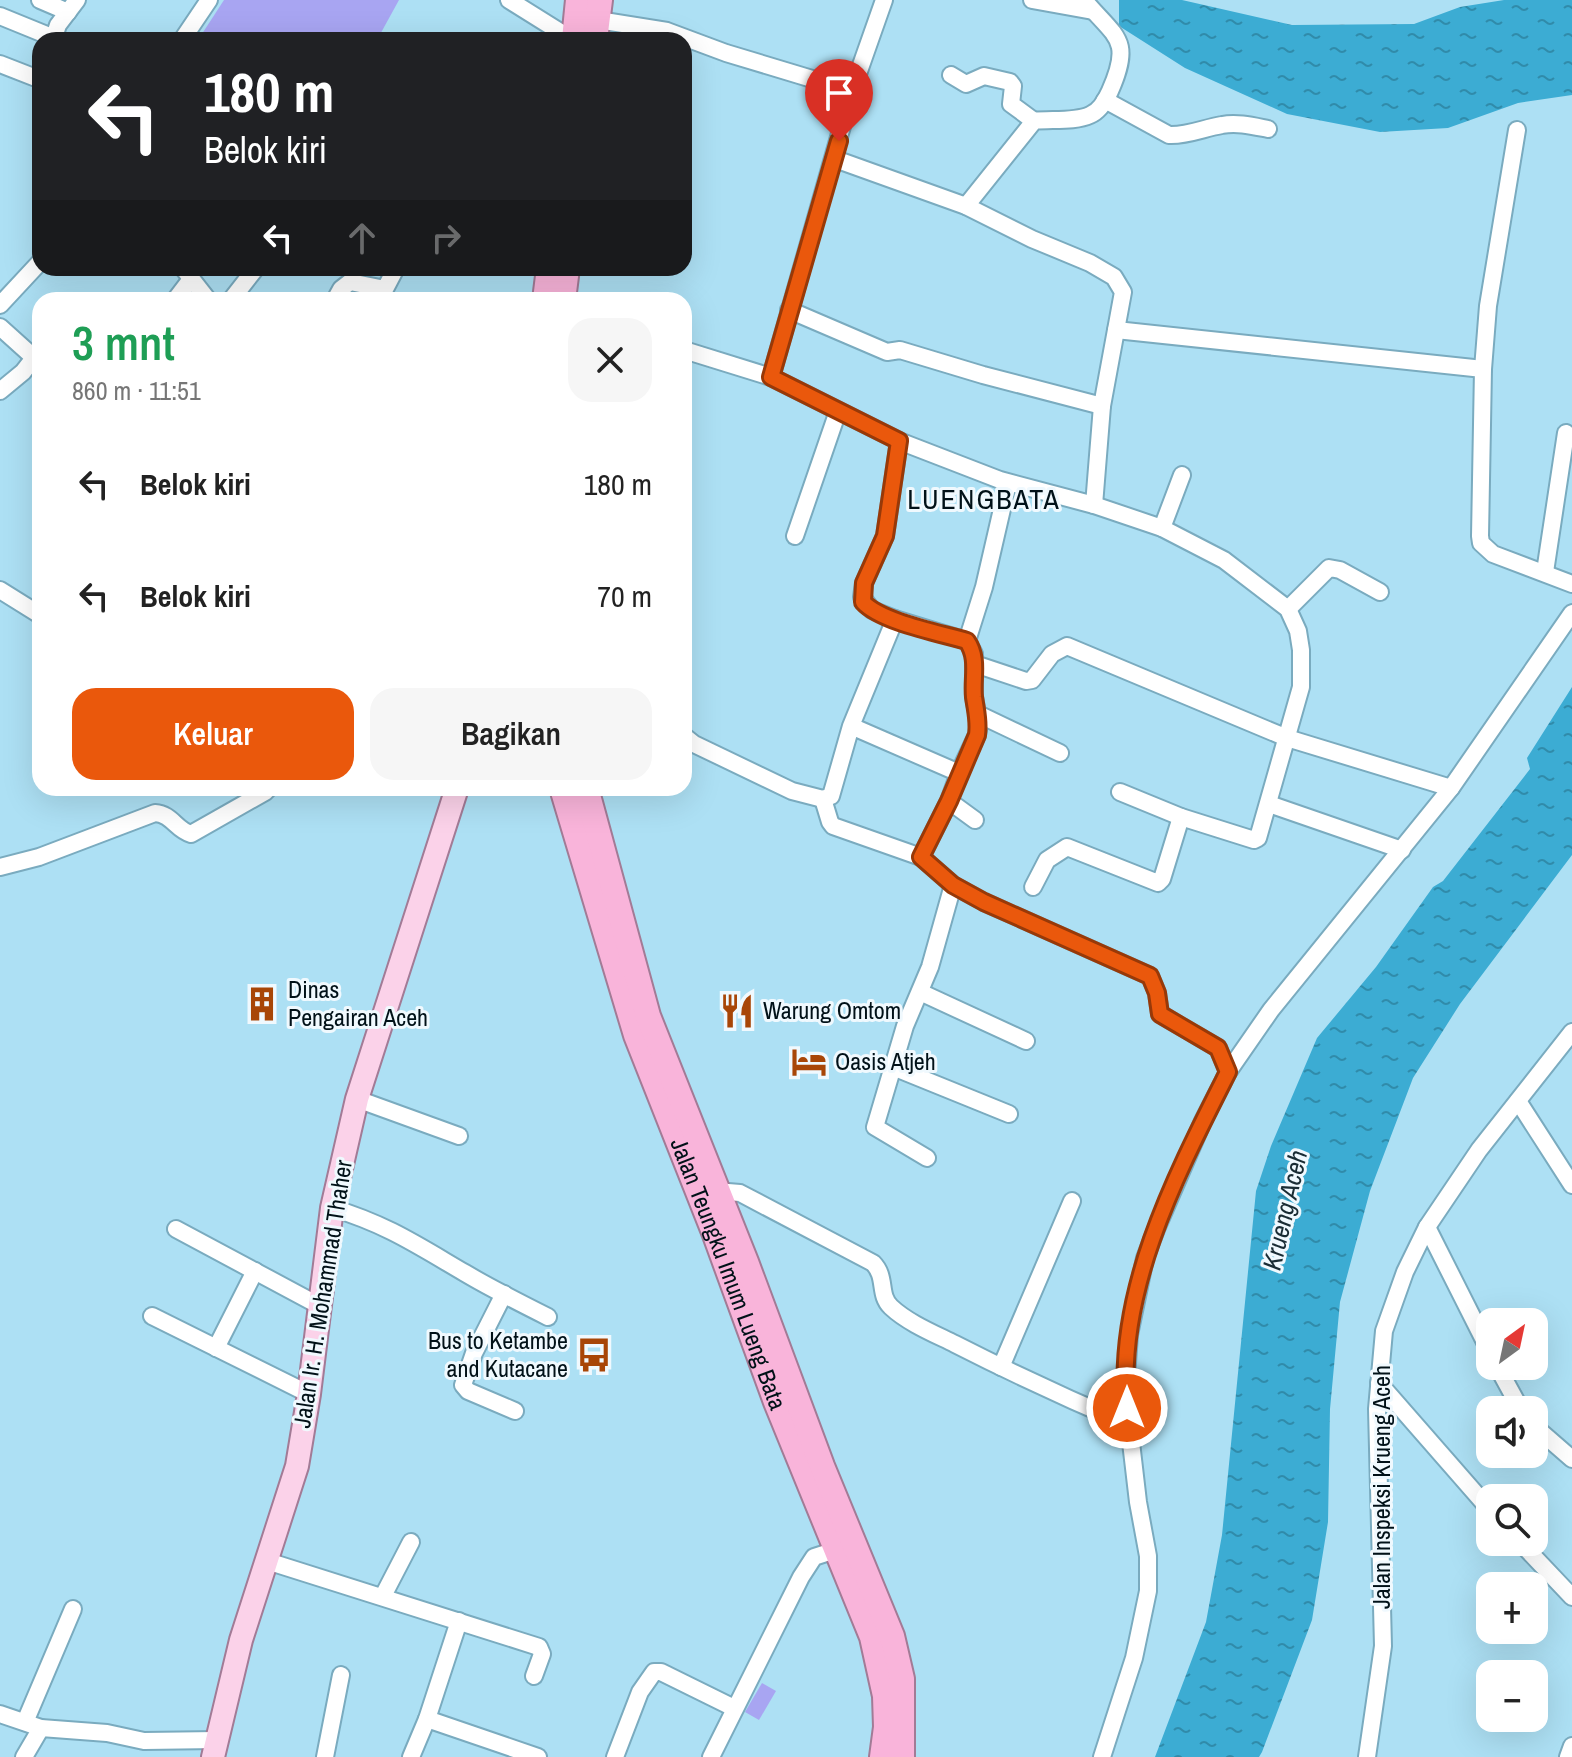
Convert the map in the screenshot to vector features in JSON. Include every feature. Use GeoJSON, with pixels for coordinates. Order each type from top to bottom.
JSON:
{"type":"FeatureCollection","features":[{"type":"Feature","properties":{"kind":"highway"},"geometry":{"type":"LineString","coordinates":[[574,32],[578,0]]}},
{"type":"Feature","properties":{"kind":"highway","name":"Jalan Teungku Imum Lueng Bata"},"geometry":{"type":"LineString","coordinates":[[565,796],[626,969],[746,1262],[822,1466],[872,1637],[885,1696],[886,1727],[882,1757]]}},
{"type":"Feature","properties":{"kind":"highway","name":"Jalan Teungku Imum Lueng Bata"},"geometry":{"type":"LineString","coordinates":[[588,796],[626,969],[636,1035],[845,1547],[897,1652],[904,1710],[902,1757]]}},
{"type":"Feature","properties":{"kind":"main road","name":"Jalan Ir. H. Mohammad Thaher"},"geometry":{"type":"LineString","coordinates":[[215,1748],[241,1640],[297,1466],[332,1208],[357,1099],[454,796]]}},
{"type":"Feature","properties":{"kind":"street"},"geometry":{"type":"LineString","coordinates":[[40,0],[73,6],[56,32]]}},
{"type":"Feature","properties":{"kind":"street"},"geometry":{"type":"LineString","coordinates":[[187,32],[209,0]]}},
{"type":"Feature","properties":{"kind":"street"},"geometry":{"type":"LineString","coordinates":[[509,0],[560,32]]}},
{"type":"Feature","properties":{"kind":"street"},"geometry":{"type":"LineString","coordinates":[[771,377],[852,91],[884,0]]}},
{"type":"Feature","properties":{"kind":"street"},"geometry":{"type":"LineString","coordinates":[[951,75],[966,84],[984,76],[1010,82],[1013,86],[1009,99],[1011,104],[1034,121],[1091,115],[1105,100],[1122,61],[1122,48],[1115,34],[1088,5],[1032,0]]}},
{"type":"Feature","properties":{"kind":"street"},"geometry":{"type":"LineString","coordinates":[[0,16],[37,32]]}},
{"type":"Feature","properties":{"kind":"street"},"geometry":{"type":"LineString","coordinates":[[598,20],[670,32]]}},
{"type":"Feature","properties":{"kind":"street"},"geometry":{"type":"LineString","coordinates":[[692,40],[852,91]]}},
{"type":"Feature","properties":{"kind":"street"},"geometry":{"type":"LineString","coordinates":[[0,64],[32,76]]}},
{"type":"Feature","properties":{"kind":"street"},"geometry":{"type":"LineString","coordinates":[[1105,100],[1169,135],[1179,136],[1223,125],[1242,124],[1268,129]]}},
{"type":"Feature","properties":{"kind":"street"},"geometry":{"type":"LineString","coordinates":[[966,206],[1034,121]]}},
{"type":"Feature","properties":{"kind":"street"},"geometry":{"type":"LineString","coordinates":[[1517,130],[1488,306],[1483,369],[1481,543],[1493,554],[1571,581]]}},
{"type":"Feature","properties":{"kind":"street"},"geometry":{"type":"LineString","coordinates":[[835,159],[966,206],[1114,277],[1123,292],[1102,406],[1094,505]]}},
{"type":"Feature","properties":{"kind":"street"},"geometry":{"type":"LineString","coordinates":[[0,305],[32,271]]}},
{"type":"Feature","properties":{"kind":"street"},"geometry":{"type":"LineString","coordinates":[[189,276],[202,292]]}},
{"type":"Feature","properties":{"kind":"street"},"geometry":{"type":"LineString","coordinates":[[237,292],[250,276]]}},
{"type":"Feature","properties":{"kind":"street"},"geometry":{"type":"LineString","coordinates":[[339,292],[350,282],[385,289],[392,276]]}},
{"type":"Feature","properties":{"kind":"street"},"geometry":{"type":"LineString","coordinates":[[789,310],[887,352],[900,350],[1102,406]]}},
{"type":"Feature","properties":{"kind":"street"},"geometry":{"type":"LineString","coordinates":[[0,327],[32,356]]}},
{"type":"Feature","properties":{"kind":"street"},"geometry":{"type":"LineString","coordinates":[[1116,330],[1483,369]]}},
{"type":"Feature","properties":{"kind":"street"},"geometry":{"type":"LineString","coordinates":[[692,352],[771,377],[899,441],[1008,483],[1094,505],[1162,528],[1224,560],[1288,609],[1298,631],[1301,687],[1260,835],[1254,840],[1181,817],[1120,792]]}},
{"type":"Feature","properties":{"kind":"street"},"geometry":{"type":"LineString","coordinates":[[0,391],[32,365]]}},
{"type":"Feature","properties":{"kind":"street"},"geometry":{"type":"LineString","coordinates":[[795,536],[838,411]]}},
{"type":"Feature","properties":{"kind":"street"},"geometry":{"type":"LineString","coordinates":[[1545,572],[1566,433]]}},
{"type":"Feature","properties":{"kind":"street"},"geometry":{"type":"LineString","coordinates":[[899,441],[885,536],[864,583],[862,597],[872,610],[967,641],[974,654],[974,697],[978,714],[977,735],[921,857]]}},
{"type":"Feature","properties":{"kind":"street"},"geometry":{"type":"LineString","coordinates":[[1162,528],[1182,475]]}},
{"type":"Feature","properties":{"kind":"street"},"geometry":{"type":"LineString","coordinates":[[967,641],[984,587],[1008,483]]}},
{"type":"Feature","properties":{"kind":"street"},"geometry":{"type":"LineString","coordinates":[[1288,609],[1329,568],[1340,570],[1380,592]]}},
{"type":"Feature","properties":{"kind":"street"},"geometry":{"type":"LineString","coordinates":[[0,590],[32,610]]}},
{"type":"Feature","properties":{"kind":"street"},"geometry":{"type":"LineString","coordinates":[[1102,1757],[1134,1658],[1148,1591],[1148,1556],[1138,1502],[1125,1391],[1129,1335],[1145,1258],[1176,1180],[1228,1072],[1271,1010],[1451,788],[1572,613]]}},
{"type":"Feature","properties":{"kind":"street"},"geometry":{"type":"LineString","coordinates":[[692,742],[792,791],[823,799],[831,796],[851,726],[895,619]]}},
{"type":"Feature","properties":{"kind":"street"},"geometry":{"type":"LineString","coordinates":[[975,664],[1026,681],[1032,680],[1052,654],[1067,646],[1287,738],[1451,788]]}},
{"type":"Feature","properties":{"kind":"street"},"geometry":{"type":"LineString","coordinates":[[978,714],[1060,753]]}},
{"type":"Feature","properties":{"kind":"street"},"geometry":{"type":"LineString","coordinates":[[851,726],[959,773]]}},
{"type":"Feature","properties":{"kind":"street"},"geometry":{"type":"LineString","coordinates":[[0,867],[39,857],[155,813],[168,816],[184,832],[191,834],[258,796]]}},
{"type":"Feature","properties":{"kind":"street"},"geometry":{"type":"LineString","coordinates":[[823,799],[833,826],[921,857],[953,885],[1015,917],[1124,962],[1150,976],[1157,993],[1160,1014],[1218,1048],[1228,1072]]}},
{"type":"Feature","properties":{"kind":"street"},"geometry":{"type":"LineString","coordinates":[[949,801],[975,820]]}},
{"type":"Feature","properties":{"kind":"street"},"geometry":{"type":"LineString","coordinates":[[1269,804],[1402,850]]}},
{"type":"Feature","properties":{"kind":"street"},"geometry":{"type":"LineString","coordinates":[[1033,887],[1047,860],[1067,847],[1158,883],[1162,879],[1181,817]]}},
{"type":"Feature","properties":{"kind":"street"},"geometry":{"type":"LineString","coordinates":[[927,1158],[875,1127],[893,1067],[930,967],[953,885]]}},
{"type":"Feature","properties":{"kind":"street"},"geometry":{"type":"LineString","coordinates":[[920,992],[1026,1041]]}},
{"type":"Feature","properties":{"kind":"street","name":"Jalan Inspeksi Krueng Aceh"},"geometry":{"type":"LineString","coordinates":[[1367,1757],[1383,1646],[1377,1409],[1384,1331],[1405,1272],[1427,1227],[1479,1150],[1572,1032]]}},
{"type":"Feature","properties":{"kind":"street"},"geometry":{"type":"LineString","coordinates":[[893,1067],[1009,1114]]}},
{"type":"Feature","properties":{"kind":"street"},"geometry":{"type":"LineString","coordinates":[[357,1099],[459,1136]]}},
{"type":"Feature","properties":{"kind":"street"},"geometry":{"type":"LineString","coordinates":[[1518,1101],[1572,1185]]}},
{"type":"Feature","properties":{"kind":"street"},"geometry":{"type":"LineString","coordinates":[[716,1191],[740,1193],[873,1263],[882,1274],[889,1306],[929,1330],[1001,1367],[1129,1425]]}},
{"type":"Feature","properties":{"kind":"street"},"geometry":{"type":"LineString","coordinates":[[1001,1367],[1072,1201]]}},
{"type":"Feature","properties":{"kind":"street"},"geometry":{"type":"LineString","coordinates":[[332,1208],[369,1219],[407,1237],[548,1317]]}},
{"type":"Feature","properties":{"kind":"street"},"geometry":{"type":"LineString","coordinates":[[1427,1227],[1476,1324]]}},
{"type":"Feature","properties":{"kind":"street"},"geometry":{"type":"LineString","coordinates":[[176,1229],[318,1305]]}},
{"type":"Feature","properties":{"kind":"street"},"geometry":{"type":"LineString","coordinates":[[216,1348],[255,1271]]}},
{"type":"Feature","properties":{"kind":"street"},"geometry":{"type":"LineString","coordinates":[[504,1294],[474,1353],[463,1385],[468,1391],[515,1411]]}},
{"type":"Feature","properties":{"kind":"street"},"geometry":{"type":"LineString","coordinates":[[152,1316],[309,1394]]}},
{"type":"Feature","properties":{"kind":"street"},"geometry":{"type":"LineString","coordinates":[[1379,1383],[1476,1494]]}},
{"type":"Feature","properties":{"kind":"street"},"geometry":{"type":"LineString","coordinates":[[1548,1438],[1572,1459]]}},
{"type":"Feature","properties":{"kind":"street"},"geometry":{"type":"LineString","coordinates":[[383,1596],[411,1542]]}},
{"type":"Feature","properties":{"kind":"street"},"geometry":{"type":"LineString","coordinates":[[711,1757],[801,1577],[814,1557],[845,1547]]}},
{"type":"Feature","properties":{"kind":"street"},"geometry":{"type":"LineString","coordinates":[[1533,1556],[1572,1597]]}},
{"type":"Feature","properties":{"kind":"street"},"geometry":{"type":"LineString","coordinates":[[267,1561],[539,1647],[542,1654],[534,1676]]}},
{"type":"Feature","properties":{"kind":"street"},"geometry":{"type":"LineString","coordinates":[[24,1757],[73,1609]]}},
{"type":"Feature","properties":{"kind":"street"},"geometry":{"type":"LineString","coordinates":[[411,1757],[427,1719],[459,1621]]}},
{"type":"Feature","properties":{"kind":"street"},"geometry":{"type":"LineString","coordinates":[[615,1757],[640,1692],[654,1672],[661,1672],[734,1708]]}},
{"type":"Feature","properties":{"kind":"street"},"geometry":{"type":"LineString","coordinates":[[325,1757],[341,1675]]}},
{"type":"Feature","properties":{"kind":"street"},"geometry":{"type":"LineString","coordinates":[[0,1714],[33,1725],[215,1748]]}},
{"type":"Feature","properties":{"kind":"street"},"geometry":{"type":"LineString","coordinates":[[427,1719],[538,1757]]}},
{"type":"Feature","properties":{"kind":"street"},"geometry":{"type":"LineString","coordinates":[[1568,1757],[1572,1746]]}},
{"type":"Feature","properties":{"kind":"shaded area"},"geometry":{"type":"Polygon","coordinates":[[[224,0],[399,0],[381,32],[203,32],[224,0]]]}},
{"type":"Feature","properties":{"kind":"shaded area"},"geometry":{"type":"Polygon","coordinates":[[[762,1683],[776,1691],[759,1720],[745,1712],[762,1683]]]}},
{"type":"Feature","properties":{"kind":"water"},"geometry":{"type":"Polygon","coordinates":[[[1119,0],[1182,0],[1292,25],[1414,24],[1460,7],[1504,0],[1572,0],[1572,95],[1518,103],[1448,128],[1380,132],[1287,114],[1185,68],[1119,26],[1119,0]]]}},
{"type":"Feature","properties":{"kind":"water","name":"Krueng Aceh"},"geometry":{"type":"Polygon","coordinates":[[[1572,687],[1572,855],[1460,1004],[1413,1078],[1370,1191],[1340,1302],[1330,1409],[1328,1522],[1312,1620],[1262,1752],[1259,1757],[1155,1757],[1206,1622],[1222,1535],[1256,1191],[1271,1146],[1317,1038],[1376,967],[1433,887],[1443,881],[1530,769],[1527,758],[1572,687]]]}},
{"type":"Feature","properties":{"kind":"place","name":"Dinas Pengairan Aceh"},"geometry":{"type":"Point","coordinates":[262,1004]}},
{"type":"Feature","properties":{"kind":"place","name":"Warung Omtom"},"geometry":{"type":"Point","coordinates":[737,1011]}},
{"type":"Feature","properties":{"kind":"place","name":"Oasis Atjeh"},"geometry":{"type":"Point","coordinates":[809,1062]}},
{"type":"Feature","properties":{"kind":"place","name":"Bus to Ketambe and Kutacane"},"geometry":{"type":"Point","coordinates":[594,1355]}},
{"type":"Feature","properties":{"kind":"district","name":"LUENGBATA"},"geometry":{"type":"Point","coordinates":[984,499]}},
{"type":"Feature","properties":{"kind":"route"},"geometry":{"type":"LineString","coordinates":[[839,141],[771,377],[899,441],[885,536],[864,583],[863,602],[872,610],[895,619],[967,641],[974,654],[974,697],[979,724],[977,735],[921,857],[953,885],[984,902],[1150,976],[1154,981],[1160,1014],[1218,1048],[1228,1072],[1176,1180],[1145,1258],[1129,1335],[1125,1391],[1127,1408]]}}]}
